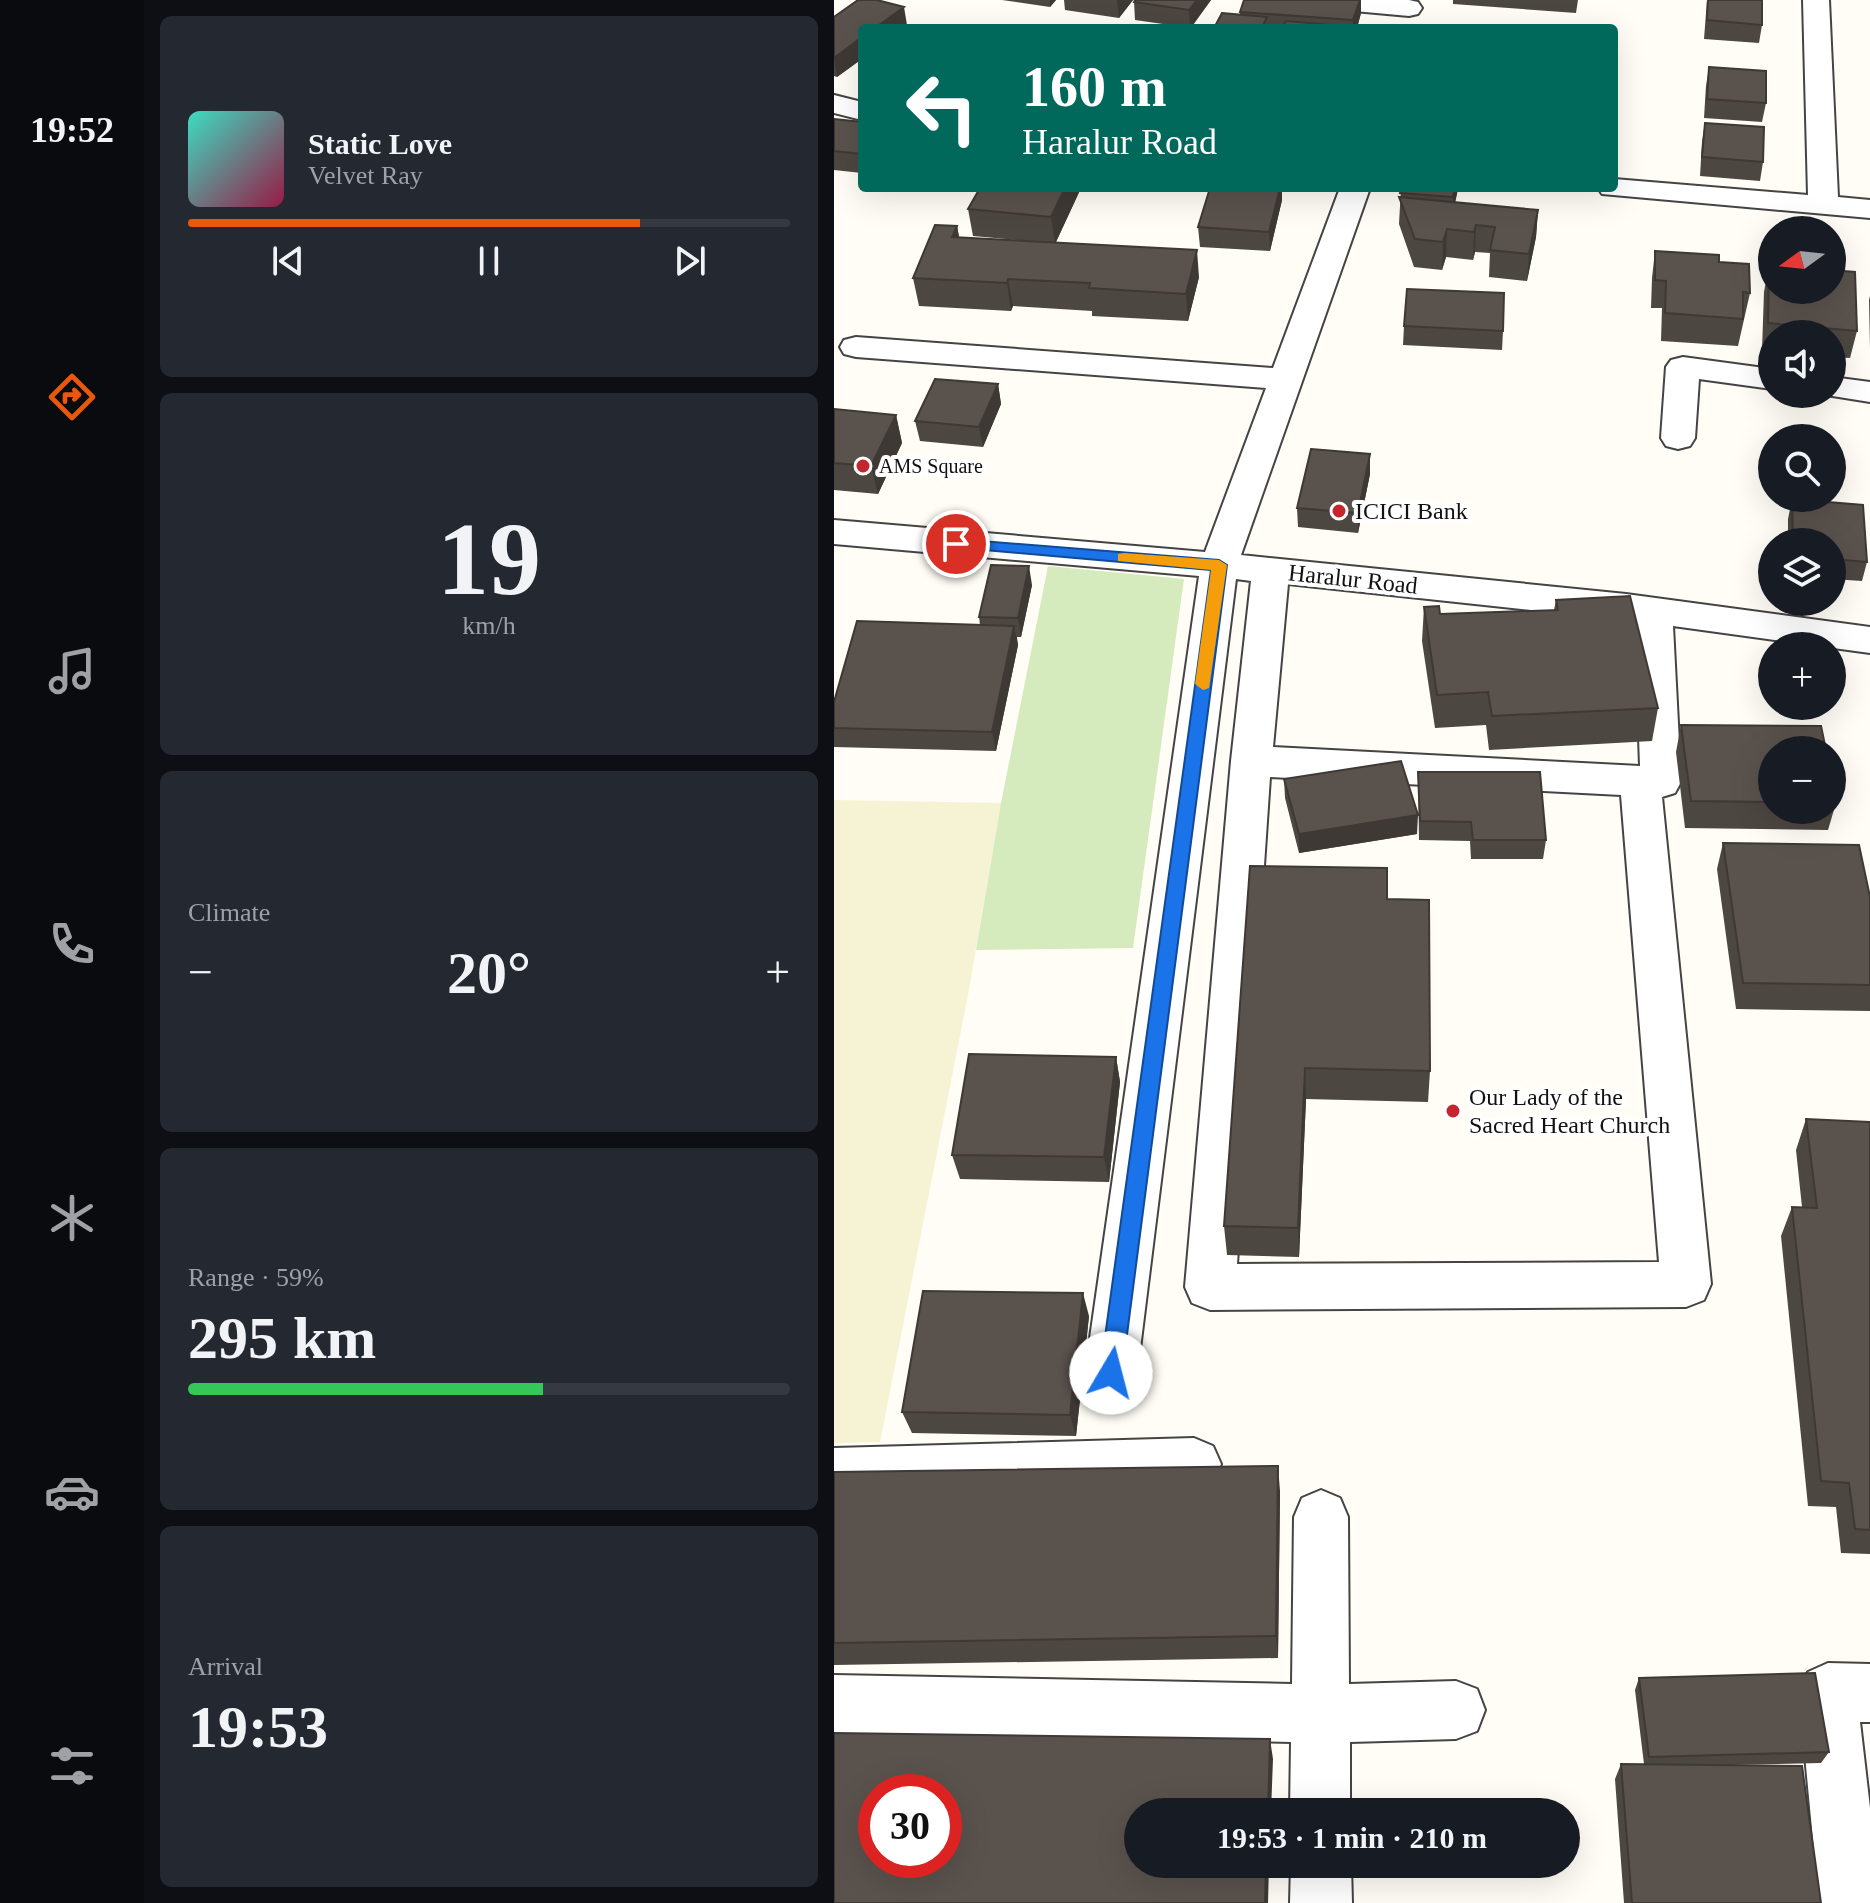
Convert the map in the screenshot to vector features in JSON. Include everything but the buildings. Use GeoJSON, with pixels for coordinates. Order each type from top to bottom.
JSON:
{"type":"FeatureCollection","features":[{"type":"Feature","properties":{"kind":"street"},"geometry":{"type":"LineString","coordinates":[[1321,0],[1408,12]]}},
{"type":"Feature","properties":{"kind":"street"},"geometry":{"type":"LineString","coordinates":[[1816,0],[1823,206]]}},
{"type":"Feature","properties":{"kind":"street"},"geometry":{"type":"LineString","coordinates":[[834,104],[858,110]]}},
{"type":"Feature","properties":{"kind":"street"},"geometry":{"type":"LineString","coordinates":[[1618,188],[1870,209]]}},
{"type":"Feature","properties":{"kind":"street"},"geometry":{"type":"LineString","coordinates":[[1111,1373],[1219,565],[1354,192]]}},
{"type":"Feature","properties":{"kind":"street"},"geometry":{"type":"LineString","coordinates":[[856,347],[1285,379]]}},
{"type":"Feature","properties":{"kind":"street"},"geometry":{"type":"LineString","coordinates":[[1678,438],[1683,367],[1758,377]]}},
{"type":"Feature","properties":{"kind":"street"},"geometry":{"type":"LineString","coordinates":[[1846,389],[1870,392]]}},
{"type":"Feature","properties":{"kind":"street","name":"Haralur Road"},"geometry":{"type":"LineString","coordinates":[[834,532],[1271,570],[1653,611],[1870,640]]}},
{"type":"Feature","properties":{"kind":"street"},"geometry":{"type":"LineString","coordinates":[[1271,570],[1251,761],[1210,1287],[1686,1284],[1640,782]]}},
{"type":"Feature","properties":{"kind":"street"},"geometry":{"type":"LineString","coordinates":[[1251,761],[1661,782],[1653,611]]}},
{"type":"Feature","properties":{"kind":"street"},"geometry":{"type":"LineString","coordinates":[[834,1474],[1194,1464]]}},
{"type":"Feature","properties":{"kind":"street"},"geometry":{"type":"LineString","coordinates":[[1320,1798],[1321,1517]]}},
{"type":"Feature","properties":{"kind":"street"},"geometry":{"type":"LineString","coordinates":[[1850,1903],[1828,1692],[1870,1693]]}},
{"type":"Feature","properties":{"kind":"street"},"geometry":{"type":"LineString","coordinates":[[834,1704],[1320,1714],[1456,1710]]}},
{"type":"Feature","properties":{"kind":"street"},"geometry":{"type":"LineString","coordinates":[[1321,1878],[1321,1903]]}},
{"type":"Feature","properties":{"kind":"shaded area"},"geometry":{"type":"Polygon","coordinates":[[[834,800],[1001,803],[968,995],[880,1442],[834,1443],[834,800]]]}},
{"type":"Feature","properties":{"kind":"green space"},"geometry":{"type":"Polygon","coordinates":[[[1048,566],[1184,579],[1133,948],[976,950],[1001,803],[1048,566]]]}},
{"type":"Feature","properties":{"kind":"slow traffic"},"geometry":{"type":"LineString","coordinates":[[1124,558],[1219,565],[1203,684]]}},
{"type":"Feature","properties":{"kind":"place","name":"AMS Square"},"geometry":{"type":"Point","coordinates":[863,466]}},
{"type":"Feature","properties":{"kind":"place","name":"ICICI Bank"},"geometry":{"type":"Point","coordinates":[1339,511]}},
{"type":"Feature","properties":{"kind":"place","name":"Our Lady of the Sacred Heart Church"},"geometry":{"type":"Point","coordinates":[1453,1111]}},
{"type":"Feature","properties":{"kind":"route"},"geometry":{"type":"LineString","coordinates":[[956,544],[1219,565],[1111,1373]]}}]}
